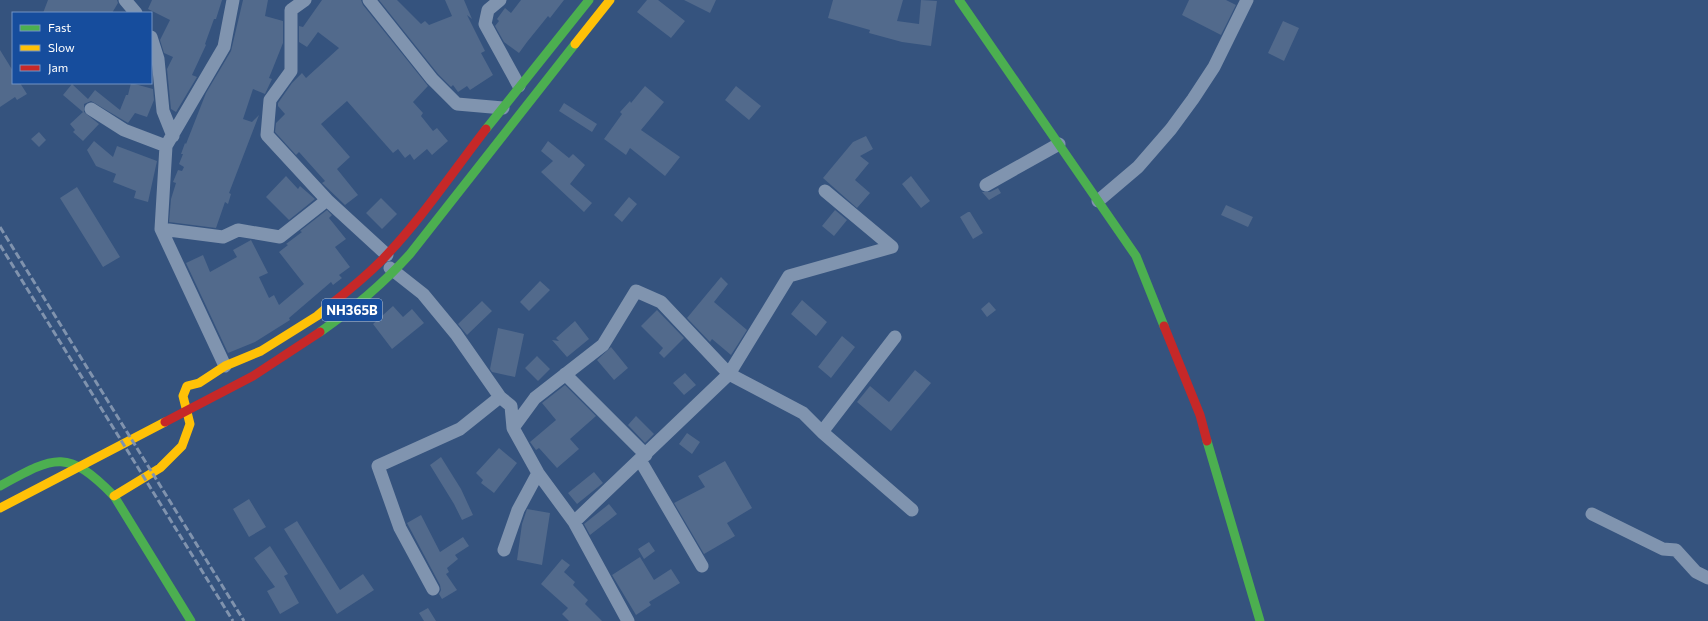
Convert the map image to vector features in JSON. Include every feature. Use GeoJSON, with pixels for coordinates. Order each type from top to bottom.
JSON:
{"type":"FeatureCollection","features":[{"type":"Feature","properties":{"kind":"main road"},"geometry":{"type":"LineString","coordinates":[[114,496],[160,468],[182,446],[190,424],[183,396],[187,386],[199,383],[225,366],[261,351],[317,316],[351,289],[384,258],[519,86],[590,0]]}},
{"type":"Feature","properties":{"kind":"main road","name":"NH365B"},"geometry":{"type":"LineString","coordinates":[[0,508],[253,376],[296,349],[352,309],[392,274],[410,254],[610,0]]}},
{"type":"Feature","properties":{"kind":"main road"},"geometry":{"type":"LineString","coordinates":[[959,0],[1136,256],[1200,415],[1260,621]]}},
{"type":"Feature","properties":{"kind":"main road"},"geometry":{"type":"LineString","coordinates":[[0,486],[41,464],[58,460],[73,462],[88,472],[102,483],[114,496],[191,621]]}},
{"type":"Feature","properties":{"kind":"street"},"geometry":{"type":"LineString","coordinates":[[170,141],[224,47],[233,0]]}},
{"type":"Feature","properties":{"kind":"street"},"geometry":{"type":"LineString","coordinates":[[305,0],[291,10],[291,71],[270,100],[267,135],[327,200],[384,258],[423,294],[456,334],[500,397],[512,406],[513,428],[538,473],[574,522],[628,621]]}},
{"type":"Feature","properties":{"kind":"street"},"geometry":{"type":"LineString","coordinates":[[369,0],[432,79],[457,104],[503,108]]}},
{"type":"Feature","properties":{"kind":"street"},"geometry":{"type":"LineString","coordinates":[[500,0],[488,10],[485,24],[519,86]]}},
{"type":"Feature","properties":{"kind":"street"},"geometry":{"type":"LineString","coordinates":[[1098,200],[1138,167],[1171,129],[1214,67],[1247,0]]}},
{"type":"Feature","properties":{"kind":"street"},"geometry":{"type":"LineString","coordinates":[[126,1],[135,12]]}},
{"type":"Feature","properties":{"kind":"street"},"geometry":{"type":"LineString","coordinates":[[152,40],[158,59],[163,111],[170,141],[161,229],[225,366]]}},
{"type":"Feature","properties":{"kind":"street"},"geometry":{"type":"LineString","coordinates":[[91,109],[124,130],[170,141]]}},
{"type":"Feature","properties":{"kind":"street"},"geometry":{"type":"LineString","coordinates":[[986,185],[1059,144]]}},
{"type":"Feature","properties":{"kind":"street"},"geometry":{"type":"LineString","coordinates":[[574,522],[643,458],[729,374],[789,276],[892,247],[825,191]]}},
{"type":"Feature","properties":{"kind":"street"},"geometry":{"type":"LineString","coordinates":[[161,229],[223,237],[238,230],[280,236],[327,200]]}},
{"type":"Feature","properties":{"kind":"street"},"geometry":{"type":"LineString","coordinates":[[513,428],[535,398],[603,345],[636,291],[661,302],[729,374],[803,413],[822,432],[912,510]]}},
{"type":"Feature","properties":{"kind":"street"},"geometry":{"type":"LineString","coordinates":[[822,432],[895,337]]}},
{"type":"Feature","properties":{"kind":"street"},"geometry":{"type":"LineString","coordinates":[[565,374],[643,458],[702,566]]}},
{"type":"Feature","properties":{"kind":"street"},"geometry":{"type":"LineString","coordinates":[[433,589],[400,528],[378,466],[460,429],[500,397]]}},
{"type":"Feature","properties":{"kind":"street"},"geometry":{"type":"LineString","coordinates":[[504,550],[518,510],[538,473]]}},
{"type":"Feature","properties":{"kind":"street"},"geometry":{"type":"LineString","coordinates":[[1592,514],[1663,550],[1676,550],[1696,572],[1708,578]]}},
{"type":"Feature","properties":{"kind":"building"},"geometry":{"type":"Polygon","coordinates":[[[48,0],[117,0],[118,3],[113,12],[43,12],[48,0]]]}},
{"type":"Feature","properties":{"kind":"building"},"geometry":{"type":"Polygon","coordinates":[[[152,0],[222,0],[216,19],[214,19],[205,44],[206,45],[192,75],[197,77],[176,112],[171,109],[167,69],[173,57],[164,53],[160,40],[170,20],[148,9],[152,0]]]}},
{"type":"Feature","properties":{"kind":"building"},"geometry":{"type":"Polygon","coordinates":[[[243,0],[268,0],[265,16],[283,21],[283,43],[269,78],[272,79],[265,94],[253,89],[243,119],[252,122],[259,115],[229,193],[231,194],[228,204],[225,202],[216,228],[169,222],[171,199],[176,183],[173,182],[178,170],[182,171],[184,167],[179,164],[183,154],[181,154],[206,93],[231,51],[243,0]]]}},
{"type":"Feature","properties":{"kind":"building"},"geometry":{"type":"Polygon","coordinates":[[[322,0],[361,0],[363,5],[428,86],[413,102],[423,113],[421,116],[433,131],[437,128],[448,141],[432,155],[427,149],[414,160],[410,154],[405,158],[398,149],[393,153],[347,101],[321,124],[350,157],[337,169],[358,195],[345,205],[322,183],[325,181],[299,152],[296,155],[275,132],[276,123],[285,114],[278,106],[278,103],[292,83],[302,73],[306,78],[339,48],[318,32],[307,47],[299,42],[299,26],[303,27],[322,0]]]}},
{"type":"Feature","properties":{"kind":"building"},"geometry":{"type":"Polygon","coordinates":[[[379,0],[397,0],[421,24],[425,21],[429,25],[452,16],[445,0],[464,0],[472,19],[467,15],[485,51],[481,53],[493,75],[470,90],[467,86],[458,92],[453,85],[451,87],[438,74],[379,0]]]}},
{"type":"Feature","properties":{"kind":"building"},"geometry":{"type":"Polygon","coordinates":[[[521,0],[564,0],[550,18],[548,16],[519,53],[504,42],[495,26],[499,21],[497,19],[505,8],[511,13],[521,0]]]}},
{"type":"Feature","properties":{"kind":"building"},"geometry":{"type":"Polygon","coordinates":[[[647,0],[658,0],[685,21],[671,38],[637,12],[647,0]]]}},
{"type":"Feature","properties":{"kind":"building"},"geometry":{"type":"Polygon","coordinates":[[[684,0],[716,0],[710,13],[684,0]]]}},
{"type":"Feature","properties":{"kind":"building"},"geometry":{"type":"Polygon","coordinates":[[[833,0],[903,0],[897,21],[919,24],[921,0],[937,1],[931,46],[902,42],[869,33],[870,30],[828,18],[833,0]]]}},
{"type":"Feature","properties":{"kind":"building"},"geometry":{"type":"Polygon","coordinates":[[[1189,0],[1226,0],[1236,5],[1221,35],[1182,15],[1189,0]]]}},
{"type":"Feature","properties":{"kind":"building"},"geometry":{"type":"Polygon","coordinates":[[[1283,21],[1299,28],[1284,61],[1268,53],[1283,21]]]}},
{"type":"Feature","properties":{"kind":"building"},"geometry":{"type":"Polygon","coordinates":[[[0,50],[12,69],[12,84],[21,84],[27,94],[17,100],[15,97],[0,107],[0,50]]]}},
{"type":"Feature","properties":{"kind":"building"},"geometry":{"type":"Polygon","coordinates":[[[72,84],[88,99],[95,90],[120,110],[126,95],[128,95],[131,84],[153,89],[154,100],[147,117],[135,113],[128,123],[91,101],[84,104],[84,112],[99,124],[83,141],[73,132],[75,130],[70,124],[83,112],[63,95],[72,84]]]}},
{"type":"Feature","properties":{"kind":"building"},"geometry":{"type":"Polygon","coordinates":[[[645,86],[664,102],[641,130],[680,157],[665,176],[630,148],[626,155],[604,139],[622,114],[620,112],[630,101],[631,103],[645,86]]]}},
{"type":"Feature","properties":{"kind":"building"},"geometry":{"type":"Polygon","coordinates":[[[736,86],[761,106],[749,120],[725,100],[736,86]]]}},
{"type":"Feature","properties":{"kind":"building"},"geometry":{"type":"Polygon","coordinates":[[[564,103],[597,124],[592,132],[559,111],[564,103]]]}},
{"type":"Feature","properties":{"kind":"building"},"geometry":{"type":"Polygon","coordinates":[[[39,132],[46,140],[39,147],[31,139],[39,132]]]}},
{"type":"Feature","properties":{"kind":"building"},"geometry":{"type":"Polygon","coordinates":[[[866,136],[873,149],[860,156],[869,163],[855,180],[870,193],[857,208],[823,178],[853,142],[866,136]]]}},
{"type":"Feature","properties":{"kind":"building"},"geometry":{"type":"Polygon","coordinates":[[[94,141],[113,157],[117,146],[157,161],[148,202],[134,198],[136,191],[113,182],[116,174],[96,166],[87,150],[94,141]]]}},
{"type":"Feature","properties":{"kind":"building"},"geometry":{"type":"Polygon","coordinates":[[[548,141],[569,158],[573,154],[585,165],[570,184],[592,203],[584,212],[541,172],[553,161],[541,151],[548,141]]]}},
{"type":"Feature","properties":{"kind":"building"},"geometry":{"type":"Polygon","coordinates":[[[286,176],[298,189],[300,186],[315,199],[289,220],[266,197],[286,176]]]}},
{"type":"Feature","properties":{"kind":"building"},"geometry":{"type":"Polygon","coordinates":[[[911,176],[930,201],[921,208],[902,184],[911,176]]]}},
{"type":"Feature","properties":{"kind":"building"},"geometry":{"type":"Polygon","coordinates":[[[77,187],[120,257],[103,267],[60,198],[77,187]]]}},
{"type":"Feature","properties":{"kind":"building"},"geometry":{"type":"Polygon","coordinates":[[[998,188],[1001,193],[989,200],[982,192],[990,192],[998,188]]]}},
{"type":"Feature","properties":{"kind":"building"},"geometry":{"type":"Polygon","coordinates":[[[629,197],[637,204],[622,222],[614,215],[629,197]]]}},
{"type":"Feature","properties":{"kind":"building"},"geometry":{"type":"Polygon","coordinates":[[[381,198],[397,214],[382,229],[366,213],[381,198]]]}},
{"type":"Feature","properties":{"kind":"building"},"geometry":{"type":"Polygon","coordinates":[[[1226,205],[1253,217],[1248,227],[1221,215],[1226,205]]]}},
{"type":"Feature","properties":{"kind":"building"},"geometry":{"type":"Polygon","coordinates":[[[327,210],[332,215],[329,218],[346,239],[335,247],[350,267],[339,275],[342,278],[333,285],[331,282],[289,318],[290,320],[255,342],[228,353],[186,263],[203,255],[210,272],[237,257],[233,250],[251,240],[268,273],[259,277],[269,298],[274,295],[279,305],[304,284],[279,252],[288,245],[286,244],[302,232],[300,231],[327,210]]]}},
{"type":"Feature","properties":{"kind":"building"},"geometry":{"type":"Polygon","coordinates":[[[835,210],[847,220],[834,236],[822,226],[835,210]]]}},
{"type":"Feature","properties":{"kind":"building"},"geometry":{"type":"Polygon","coordinates":[[[970,212],[983,233],[973,239],[960,217],[970,212]]]}},
{"type":"Feature","properties":{"kind":"building"},"geometry":{"type":"Polygon","coordinates":[[[721,277],[728,284],[714,302],[747,330],[731,355],[712,339],[710,342],[687,318],[721,277]]]}},
{"type":"Feature","properties":{"kind":"building"},"geometry":{"type":"Polygon","coordinates":[[[540,281],[550,290],[529,311],[520,302],[540,281]]]}},
{"type":"Feature","properties":{"kind":"building"},"geometry":{"type":"Polygon","coordinates":[[[802,300],[827,322],[816,336],[791,314],[802,300]]]}},
{"type":"Feature","properties":{"kind":"building"},"geometry":{"type":"Polygon","coordinates":[[[482,301],[492,311],[467,335],[458,324],[482,301]]]}},
{"type":"Feature","properties":{"kind":"building"},"geometry":{"type":"Polygon","coordinates":[[[989,302],[996,310],[987,317],[981,309],[989,302]]]}},
{"type":"Feature","properties":{"kind":"building"},"geometry":{"type":"Polygon","coordinates":[[[393,306],[403,317],[412,309],[424,323],[392,349],[373,324],[393,306]]]}},
{"type":"Feature","properties":{"kind":"building"},"geometry":{"type":"Polygon","coordinates":[[[657,310],[684,338],[664,358],[659,353],[663,348],[641,326],[657,310]]]}},
{"type":"Feature","properties":{"kind":"building"},"geometry":{"type":"Polygon","coordinates":[[[575,321],[589,339],[567,357],[552,340],[559,341],[556,338],[575,321]]]}},
{"type":"Feature","properties":{"kind":"building"},"geometry":{"type":"Polygon","coordinates":[[[498,328],[524,334],[515,377],[492,372],[490,369],[498,328]]]}},
{"type":"Feature","properties":{"kind":"building"},"geometry":{"type":"Polygon","coordinates":[[[842,336],[855,347],[831,378],[818,367],[842,336]]]}},
{"type":"Feature","properties":{"kind":"building"},"geometry":{"type":"Polygon","coordinates":[[[611,347],[628,368],[614,380],[597,360],[611,347]]]}},
{"type":"Feature","properties":{"kind":"building"},"geometry":{"type":"Polygon","coordinates":[[[537,356],[550,369],[538,381],[525,368],[537,356]]]}},
{"type":"Feature","properties":{"kind":"building"},"geometry":{"type":"Polygon","coordinates":[[[915,370],[931,383],[891,431],[857,402],[870,386],[889,402],[915,370]]]}},
{"type":"Feature","properties":{"kind":"building"},"geometry":{"type":"Polygon","coordinates":[[[685,373],[696,385],[684,395],[673,383],[685,373]]]}},
{"type":"Feature","properties":{"kind":"building"},"geometry":{"type":"Polygon","coordinates":[[[565,385],[596,416],[570,439],[579,449],[557,468],[539,448],[536,450],[530,442],[556,420],[542,403],[565,385]]]}},
{"type":"Feature","properties":{"kind":"building"},"geometry":{"type":"Polygon","coordinates":[[[636,416],[654,434],[645,443],[628,425],[636,416]]]}},
{"type":"Feature","properties":{"kind":"building"},"geometry":{"type":"Polygon","coordinates":[[[687,433],[700,442],[692,454],[679,444],[687,433]]]}},
{"type":"Feature","properties":{"kind":"building"},"geometry":{"type":"Polygon","coordinates":[[[499,448],[517,463],[494,493],[481,483],[483,480],[476,473],[499,448]]]}},
{"type":"Feature","properties":{"kind":"building"},"geometry":{"type":"Polygon","coordinates":[[[441,457],[461,489],[473,515],[462,520],[430,465],[441,457]]]}},
{"type":"Feature","properties":{"kind":"building"},"geometry":{"type":"Polygon","coordinates":[[[725,461],[752,508],[727,523],[735,536],[704,554],[674,503],[705,487],[698,476],[725,461]]]}},
{"type":"Feature","properties":{"kind":"building"},"geometry":{"type":"Polygon","coordinates":[[[594,472],[603,483],[577,504],[568,493],[594,472]]]}},
{"type":"Feature","properties":{"kind":"building"},"geometry":{"type":"Polygon","coordinates":[[[249,499],[266,527],[249,537],[233,509],[249,499]]]}},
{"type":"Feature","properties":{"kind":"building"},"geometry":{"type":"Polygon","coordinates":[[[609,504],[617,514],[590,535],[584,524],[609,504]]]}},
{"type":"Feature","properties":{"kind":"building"},"geometry":{"type":"Polygon","coordinates":[[[527,509],[550,513],[542,565],[517,560],[522,524],[527,509]]]}},
{"type":"Feature","properties":{"kind":"building"},"geometry":{"type":"Polygon","coordinates":[[[421,515],[440,552],[463,537],[469,546],[455,555],[458,559],[447,568],[449,572],[446,574],[457,590],[442,599],[439,594],[441,590],[440,585],[407,523],[421,515]]]}},
{"type":"Feature","properties":{"kind":"building"},"geometry":{"type":"Polygon","coordinates":[[[297,521],[340,590],[363,574],[374,590],[337,614],[284,529],[297,521]]]}},
{"type":"Feature","properties":{"kind":"building"},"geometry":{"type":"Polygon","coordinates":[[[649,542],[655,551],[644,559],[638,549],[649,542]]]}},
{"type":"Feature","properties":{"kind":"building"},"geometry":{"type":"Polygon","coordinates":[[[270,546],[288,574],[284,576],[299,603],[280,614],[267,591],[275,587],[254,558],[270,546]]]}},
{"type":"Feature","properties":{"kind":"building"},"geometry":{"type":"Polygon","coordinates":[[[640,557],[654,580],[671,569],[680,583],[649,602],[651,605],[636,615],[612,575],[640,557]]]}},
{"type":"Feature","properties":{"kind":"building"},"geometry":{"type":"Polygon","coordinates":[[[562,559],[570,565],[564,572],[575,582],[573,585],[588,600],[585,604],[602,621],[569,621],[562,614],[568,608],[541,584],[562,559]]]}},
{"type":"Feature","properties":{"kind":"building"},"geometry":{"type":"Polygon","coordinates":[[[428,608],[436,621],[424,621],[419,613],[428,608]]]}},
{"type":"Feature","properties":{"kind":"railway"},"geometry":{"type":"LineString","coordinates":[[0,227],[244,621]]}},
{"type":"Feature","properties":{"kind":"railway"},"geometry":{"type":"LineString","coordinates":[[0,245],[233,621]]}},
{"type":"Feature","properties":{"kind":"traffic: fast"},"geometry":{"type":"LineString","coordinates":[[486,129],[589,0]]}},
{"type":"Feature","properties":{"kind":"traffic: fast"},"geometry":{"type":"LineString","coordinates":[[959,0],[1136,256],[1164,326]]}},
{"type":"Feature","properties":{"kind":"traffic: fast"},"geometry":{"type":"LineString","coordinates":[[320,332],[367,296],[410,254],[575,44]]}},
{"type":"Feature","properties":{"kind":"traffic: fast"},"geometry":{"type":"LineString","coordinates":[[1207,441],[1260,621]]}},
{"type":"Feature","properties":{"kind":"traffic: fast"},"geometry":{"type":"LineString","coordinates":[[0,486],[34,468],[48,463],[60,462],[72,464],[84,470],[114,496],[191,621]]}},
{"type":"Feature","properties":{"kind":"traffic: slow"},"geometry":{"type":"LineString","coordinates":[[575,44],[610,0]]}},
{"type":"Feature","properties":{"kind":"traffic: slow"},"geometry":{"type":"LineString","coordinates":[[114,496],[160,468],[182,446],[190,424],[183,396],[187,386],[199,383],[225,366],[261,351],[317,316],[330,305]]}},
{"type":"Feature","properties":{"kind":"traffic: slow"},"geometry":{"type":"LineString","coordinates":[[0,508],[165,422]]}},
{"type":"Feature","properties":{"kind":"traffic: jam"},"geometry":{"type":"LineString","coordinates":[[330,305],[369,273],[395,246],[409,230],[486,129]]}},
{"type":"Feature","properties":{"kind":"traffic: jam"},"geometry":{"type":"LineString","coordinates":[[1164,326],[1200,415],[1207,441]]}},
{"type":"Feature","properties":{"kind":"traffic: jam"},"geometry":{"type":"LineString","coordinates":[[165,422],[253,376],[320,332]]}}]}
